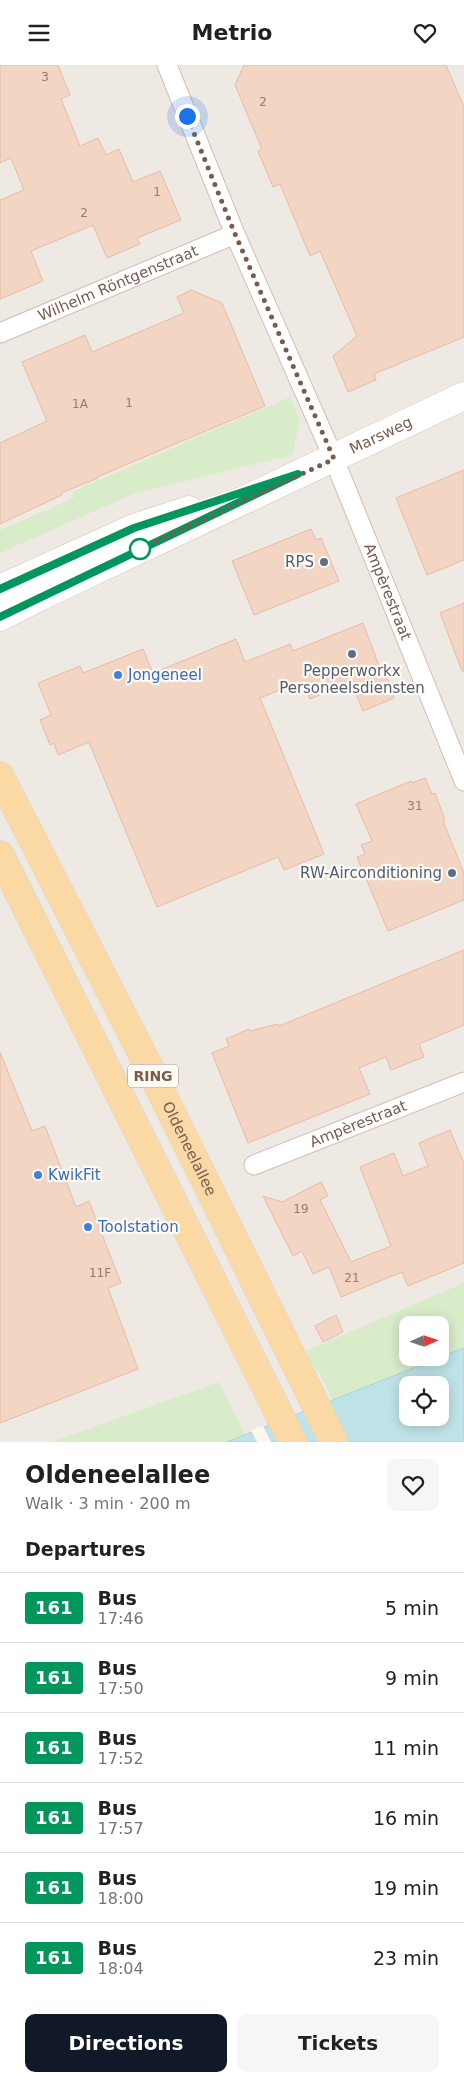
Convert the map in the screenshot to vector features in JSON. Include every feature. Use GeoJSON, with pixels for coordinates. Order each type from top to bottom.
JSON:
{"type":"FeatureCollection","features":[{"type":"Feature","properties":{"kind":"main road","name":"Oldeneelallee"},"geometry":{"type":"LineString","coordinates":[[0,776],[147,1063],[334,1442]]}},
{"type":"Feature","properties":{"kind":"main road","name":"RING"},"geometry":{"type":"LineString","coordinates":[[0,855],[293,1442]]}},
{"type":"Feature","properties":{"kind":"street","name":"Ampèrestraat"},"geometry":{"type":"LineString","coordinates":[[167,65],[235,234],[334,459],[464,781]]}},
{"type":"Feature","properties":{"kind":"street","name":"Wilhelm Röntgenstraat"},"geometry":{"type":"LineString","coordinates":[[0,333],[235,234]]}},
{"type":"Feature","properties":{"kind":"street","name":"Marsweg"},"geometry":{"type":"LineString","coordinates":[[0,617],[464,396]]}},
{"type":"Feature","properties":{"kind":"street","name":"Marsweg"},"geometry":{"type":"LineString","coordinates":[[0,589],[134,528],[298,474]]}},
{"type":"Feature","properties":{"kind":"street","name":"Ampèrestraat"},"geometry":{"type":"LineString","coordinates":[[254,1165],[464,1082]]}},
{"type":"Feature","properties":{"kind":"shaded area"},"geometry":{"type":"Polygon","coordinates":[[[0,65],[464,65],[464,1442],[0,1442],[0,65]]]}},
{"type":"Feature","properties":{"kind":"green space"},"geometry":{"type":"Polygon","coordinates":[[[290,397],[300,421],[292,455],[133,494],[0,553],[0,530],[74,498],[72,492],[290,397]]]}},
{"type":"Feature","properties":{"kind":"green space"},"geometry":{"type":"Polygon","coordinates":[[[464,1283],[464,1348],[449,1354],[449,1316],[399,1316],[399,1366],[419,1366],[333,1400],[320,1374],[301,1353],[464,1283]]]}},
{"type":"Feature","properties":{"kind":"green space"},"geometry":{"type":"Polygon","coordinates":[[[219,1382],[245,1435],[227,1442],[52,1442],[219,1382]]]}},
{"type":"Feature","properties":{"kind":"water"},"geometry":{"type":"Polygon","coordinates":[[[464,1348],[464,1442],[227,1442],[419,1366],[449,1366],[449,1354],[464,1348]]]}},
{"type":"Feature","properties":{"kind":"pier"},"geometry":{"type":"Polygon","coordinates":[[[263,1426],[271,1442],[257,1442],[251,1430],[263,1426]]]}},
{"type":"Feature","properties":{"kind":"building"},"geometry":{"type":"Polygon","coordinates":[[[0,65],[58,65],[70,95],[61,99],[80,146],[98,138],[106,155],[119,149],[133,182],[160,171],[181,220],[137,238],[140,244],[107,258],[93,225],[31,251],[43,281],[0,299],[0,200],[24,190],[11,158],[0,163],[0,65]]]}},
{"type":"Feature","properties":{"kind":"building"},"geometry":{"type":"Polygon","coordinates":[[[244,65],[446,65],[464,107],[464,337],[374,374],[376,380],[348,392],[333,356],[357,336],[320,251],[310,256],[280,184],[273,187],[258,151],[262,149],[235,85],[244,65]]]}},
{"type":"Feature","properties":{"kind":"building"},"geometry":{"type":"Polygon","coordinates":[[[191,290],[222,303],[265,406],[61,493],[62,495],[0,524],[0,443],[47,421],[22,362],[85,335],[92,352],[184,313],[177,297],[191,290]]]}},
{"type":"Feature","properties":{"kind":"building"},"geometry":{"type":"Polygon","coordinates":[[[464,470],[464,560],[427,575],[396,498],[464,470]]]}},
{"type":"Feature","properties":{"kind":"building"},"geometry":{"type":"Polygon","coordinates":[[[311,529],[316,540],[321,538],[339,581],[254,615],[232,561],[311,529]]]}},
{"type":"Feature","properties":{"kind":"building"},"geometry":{"type":"Polygon","coordinates":[[[464,603],[464,671],[462,671],[440,613],[464,603]]]}},
{"type":"Feature","properties":{"kind":"building"},"geometry":{"type":"Polygon","coordinates":[[[363,623],[381,671],[392,685],[389,687],[394,698],[363,711],[351,682],[310,699],[302,681],[260,698],[324,854],[284,870],[278,857],[157,907],[89,742],[58,755],[54,743],[50,745],[40,720],[51,715],[38,683],[80,666],[83,673],[143,649],[153,673],[236,639],[245,662],[290,644],[293,651],[363,623]]]}},
{"type":"Feature","properties":{"kind":"building"},"geometry":{"type":"Polygon","coordinates":[[[425,778],[432,794],[435,793],[445,820],[443,821],[464,873],[464,900],[388,931],[357,857],[365,854],[361,845],[372,841],[356,804],[411,781],[412,783],[425,778]]]}},
{"type":"Feature","properties":{"kind":"building"},"geometry":{"type":"Polygon","coordinates":[[[464,950],[464,1025],[419,1044],[424,1057],[391,1070],[386,1057],[359,1068],[370,1094],[248,1143],[212,1053],[229,1046],[226,1039],[249,1029],[250,1031],[278,1024],[279,1026],[464,950]]]}},
{"type":"Feature","properties":{"kind":"building"},"geometry":{"type":"Polygon","coordinates":[[[0,1052],[32,1131],[45,1126],[76,1207],[89,1201],[121,1283],[108,1288],[138,1369],[0,1423],[0,1052]]]}},
{"type":"Feature","properties":{"kind":"building"},"geometry":{"type":"Polygon","coordinates":[[[450,1130],[464,1164],[464,1263],[408,1286],[402,1272],[341,1297],[329,1267],[313,1274],[302,1251],[293,1256],[263,1196],[282,1202],[321,1182],[328,1196],[320,1200],[351,1262],[391,1246],[360,1167],[394,1153],[403,1176],[428,1166],[419,1143],[450,1130]]]}},
{"type":"Feature","properties":{"kind":"building"},"geometry":{"type":"Polygon","coordinates":[[[336,1315],[343,1332],[323,1342],[315,1326],[336,1315]]]}},
{"type":"Feature","properties":{"kind":"bus line","name":"161"},"geometry":{"type":"LineString","coordinates":[[0,589],[134,528],[298,474],[0,617]]}},
{"type":"Feature","properties":{"kind":"place","name":"RPS"},"geometry":{"type":"Point","coordinates":[324,562]}},
{"type":"Feature","properties":{"kind":"place","name":"Pepperworkx Personeelsdiensten"},"geometry":{"type":"Point","coordinates":[352,654]}},
{"type":"Feature","properties":{"kind":"place","name":"Jongeneel"},"geometry":{"type":"Point","coordinates":[118,675]}},
{"type":"Feature","properties":{"kind":"place","name":"RW-Airconditioning"},"geometry":{"type":"Point","coordinates":[452,873]}},
{"type":"Feature","properties":{"kind":"place","name":"KwikFit"},"geometry":{"type":"Point","coordinates":[38,1175]}},
{"type":"Feature","properties":{"kind":"place","name":"Toolstation"},"geometry":{"type":"Point","coordinates":[88,1227]}},
{"type":"Feature","properties":{"kind":"route"},"geometry":{"type":"LineString","coordinates":[[140,549],[298,474],[334,459],[235,234],[187,116]]}}]}
